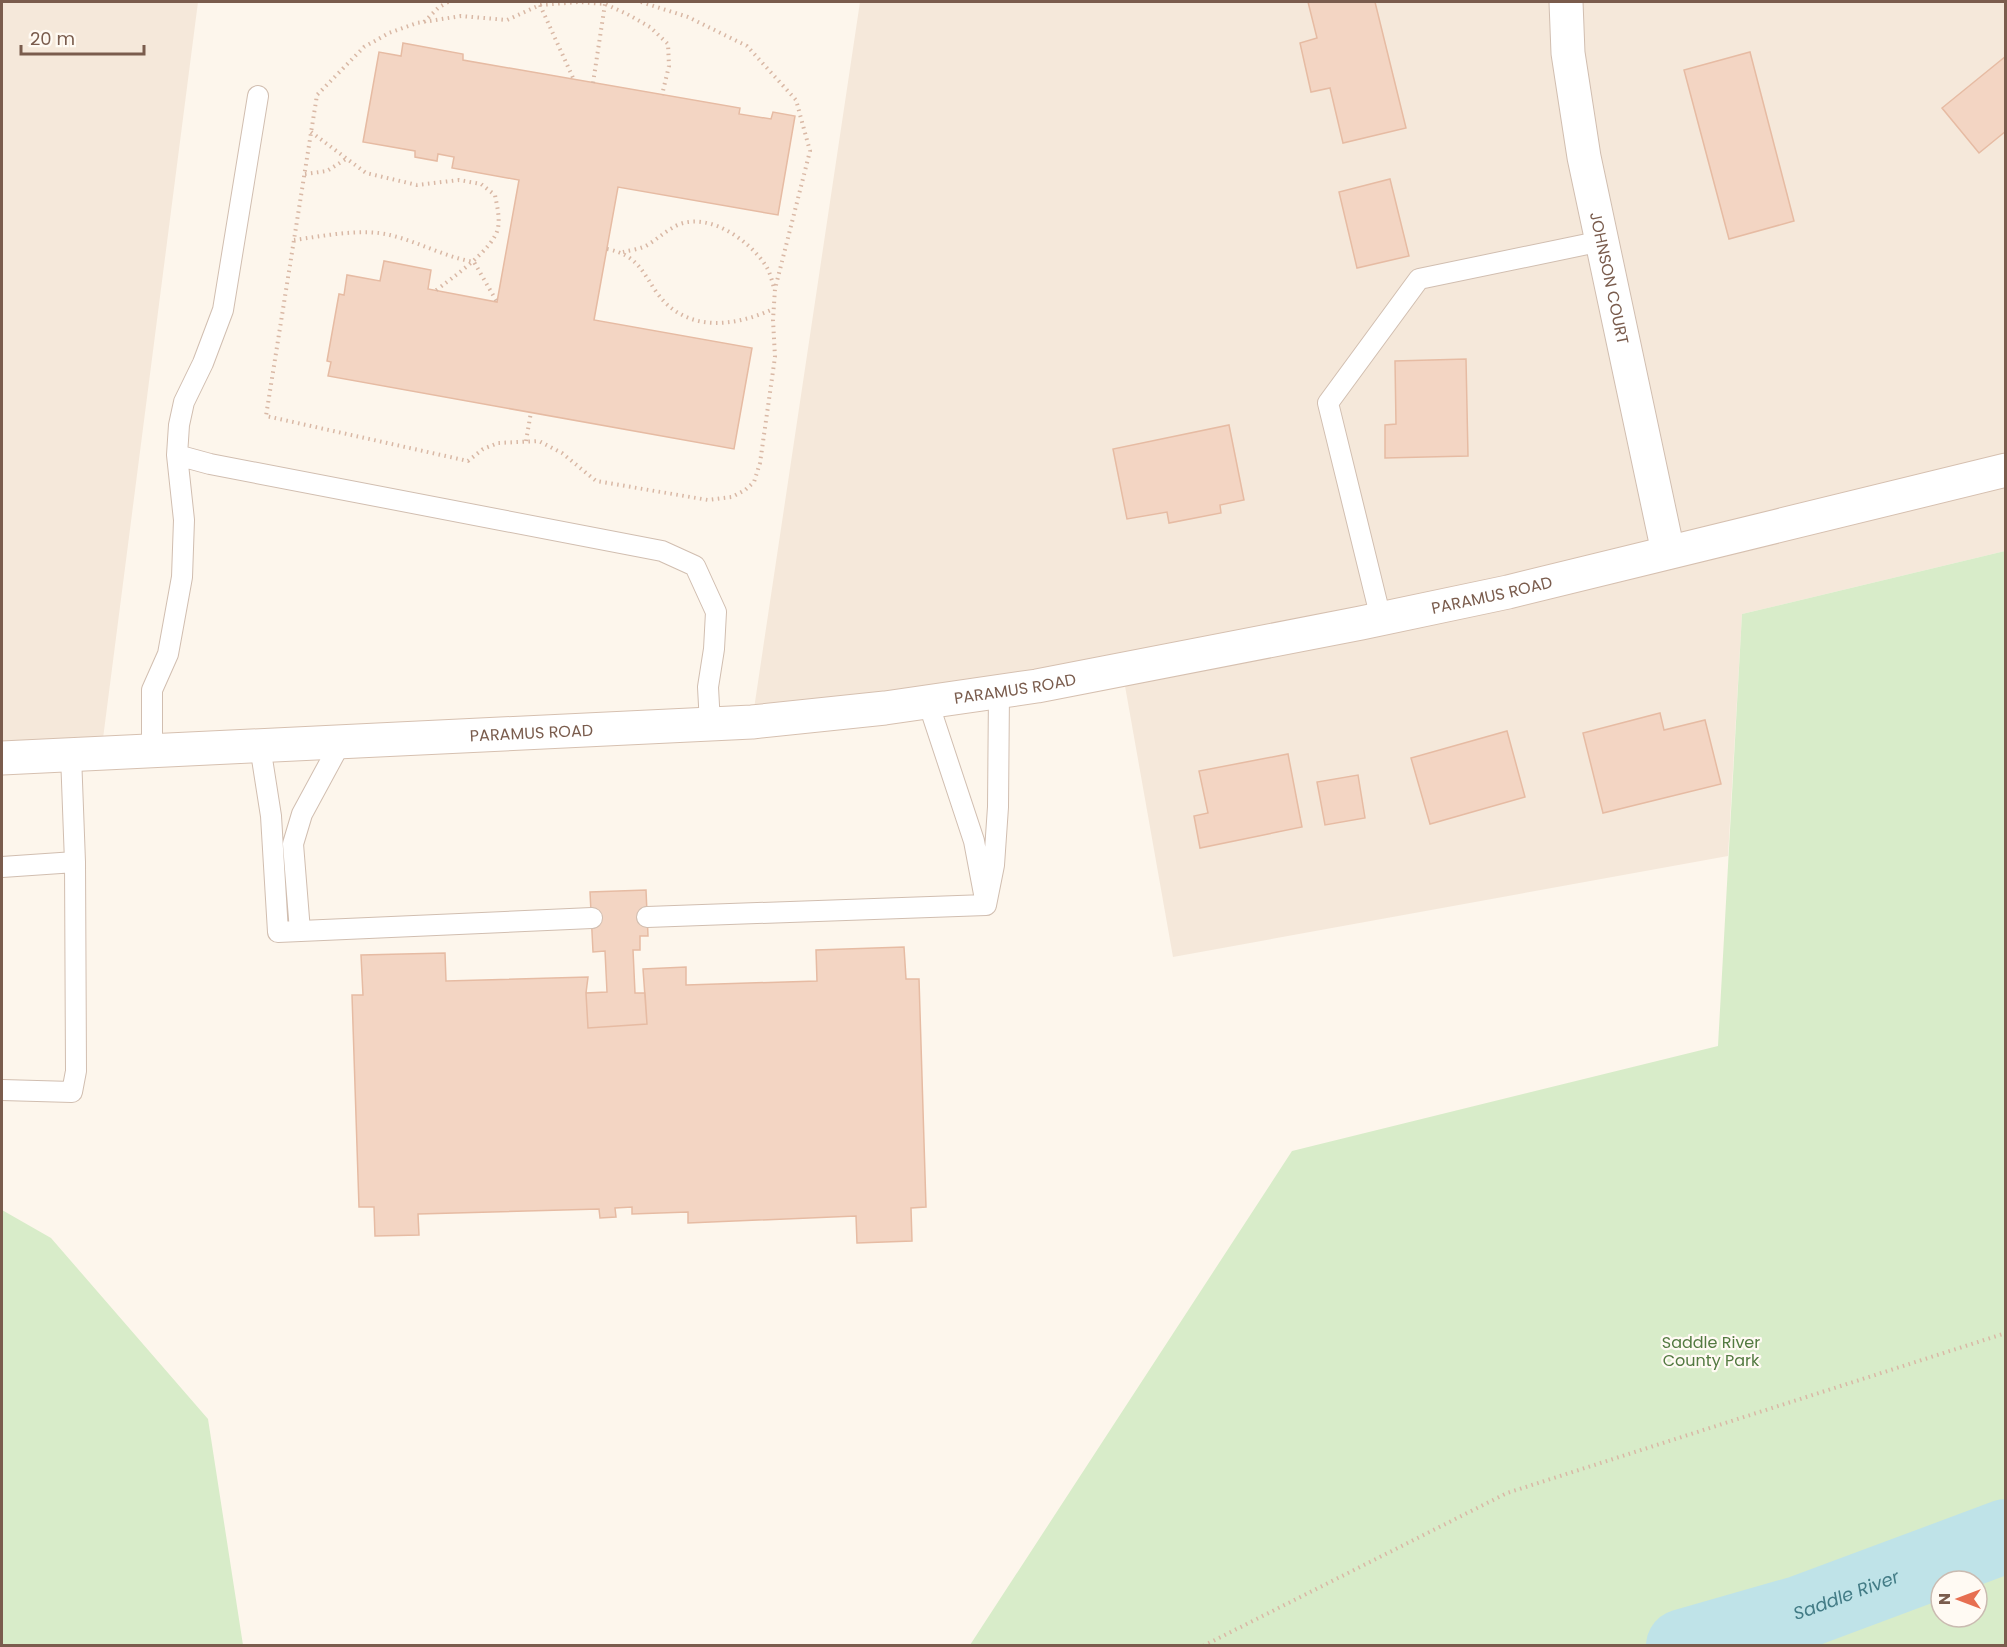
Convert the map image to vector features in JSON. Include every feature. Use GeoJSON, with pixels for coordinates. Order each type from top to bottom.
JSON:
{"type":"FeatureCollection","features":[{"type":"Feature","properties":{"kind":"main road","name":"JOHNSON COURT"},"geometry":{"type":"LineString","coordinates":[[1566,2],[1568,53],[1584,157],[1668,552]]}},
{"type":"Feature","properties":{"kind":"main road","name":"PARAMUS ROAD"},"geometry":{"type":"LineString","coordinates":[[2,758],[752,722],[999,692],[1380,619],[1508,592],[2006,470]]}},
{"type":"Feature","properties":{"kind":"lane"},"geometry":{"type":"LineString","coordinates":[[152,751],[152,690],[168,654],[182,577],[184,520],[177,455],[179,425],[184,402],[203,363],[223,310],[258,96]]}},
{"type":"Feature","properties":{"kind":"lane"},"geometry":{"type":"LineString","coordinates":[[1380,619],[1328,403],[1419,279],[1602,241]]}},
{"type":"Feature","properties":{"kind":"lane"},"geometry":{"type":"LineString","coordinates":[[177,455],[210,464],[662,551],[694,566],[716,612],[714,650],[708,687],[710,724]]}},
{"type":"Feature","properties":{"kind":"lane"},"geometry":{"type":"LineString","coordinates":[[986,905],[994,865],[998,807],[999,692]]}},
{"type":"Feature","properties":{"kind":"lane"},"geometry":{"type":"LineString","coordinates":[[928,702],[974,841],[986,905]]}},
{"type":"Feature","properties":{"kind":"lane"},"geometry":{"type":"LineString","coordinates":[[300,931],[293,844],[302,814],[341,742]]}},
{"type":"Feature","properties":{"kind":"lane"},"geometry":{"type":"LineString","coordinates":[[260,746],[271,816],[278,932],[592,918]]}},
{"type":"Feature","properties":{"kind":"lane"},"geometry":{"type":"LineString","coordinates":[[2,1090],[72,1092],[76,1071],[75,862],[71,755]]}},
{"type":"Feature","properties":{"kind":"lane"},"geometry":{"type":"LineString","coordinates":[[2,867],[75,862]]}},
{"type":"Feature","properties":{"kind":"lane"},"geometry":{"type":"LineString","coordinates":[[646,917],[986,905]]}},
{"type":"Feature","properties":{"kind":"path"},"geometry":{"type":"LineString","coordinates":[[424,22],[448,2]]}},
{"type":"Feature","properties":{"kind":"path"},"geometry":{"type":"LineString","coordinates":[[641,2],[688,17],[747,46],[796,100],[810,151],[800,200],[775,289],[773,309],[775,357],[760,463],[754,482],[745,490],[732,496],[708,500],[597,481],[562,453],[539,441],[498,443],[483,449],[468,461],[266,416],[317,95],[364,47],[389,33],[424,22],[461,16],[507,20],[540,6],[579,2],[605,4],[650,27],[668,45],[669,66],[662,95]]}},
{"type":"Feature","properties":{"kind":"path"},"geometry":{"type":"LineString","coordinates":[[593,83],[605,4]]}},
{"type":"Feature","properties":{"kind":"path"},"geometry":{"type":"LineString","coordinates":[[540,6],[574,80]]}},
{"type":"Feature","properties":{"kind":"path"},"geometry":{"type":"LineString","coordinates":[[311,132],[366,174],[417,185],[459,180],[481,184],[495,195],[498,231],[474,262],[435,291]]}},
{"type":"Feature","properties":{"kind":"path"},"geometry":{"type":"LineString","coordinates":[[305,174],[327,171],[346,159]]}},
{"type":"Feature","properties":{"kind":"path"},"geometry":{"type":"LineString","coordinates":[[608,249],[622,252],[647,246],[679,224],[689,221],[704,223],[728,231],[748,244],[767,268],[775,289]]}},
{"type":"Feature","properties":{"kind":"path"},"geometry":{"type":"LineString","coordinates":[[294,240],[352,233],[389,234],[459,259],[474,262],[497,302]]}},
{"type":"Feature","properties":{"kind":"path"},"geometry":{"type":"LineString","coordinates":[[622,252],[645,271],[658,294],[677,314],[725,324],[752,319],[773,309]]}},
{"type":"Feature","properties":{"kind":"path"},"geometry":{"type":"LineString","coordinates":[[526,441],[531,412]]}},
{"type":"Feature","properties":{"kind":"path"},"geometry":{"type":"LineString","coordinates":[[1203,1646],[1507,1493],[2006,1333]]}},
{"type":"Feature","properties":{"kind":"shaded area"},"geometry":{"type":"Polygon","coordinates":[[[2,2],[198,2],[101,754],[2,758],[2,2]]]}},
{"type":"Feature","properties":{"kind":"shaded area"},"geometry":{"type":"Polygon","coordinates":[[[860,2],[2005,2],[2005,551],[1742,614],[1728,856],[1173,957],[1122,669],[752,722],[860,2]]]}},
{"type":"Feature","properties":{"kind":"green space","name":"Saddle River County Park"},"geometry":{"type":"Polygon","coordinates":[[[2005,551],[2005,1645],[970,1645],[1292,1151],[1718,1046],[1742,614],[2005,551]]]}},
{"type":"Feature","properties":{"kind":"green space"},"geometry":{"type":"Polygon","coordinates":[[[2,1210],[51,1238],[208,1419],[243,1645],[2,1645],[2,1210]]]}},
{"type":"Feature","properties":{"kind":"building"},"geometry":{"type":"Polygon","coordinates":[[[1308,2],[1375,2],[1406,128],[1343,143],[1330,88],[1311,92],[1300,43],[1317,38],[1308,2]]]}},
{"type":"Feature","properties":{"kind":"building"},"geometry":{"type":"Polygon","coordinates":[[[403,43],[463,54],[463,60],[740,108],[739,114],[771,119],[773,112],[795,116],[778,215],[618,187],[594,320],[752,348],[734,449],[328,376],[331,362],[327,361],[339,294],[344,295],[347,275],[380,281],[384,261],[431,270],[428,289],[497,302],[519,180],[452,168],[454,157],[438,154],[437,161],[415,157],[415,151],[363,142],[379,52],[401,56],[403,43]]]}},
{"type":"Feature","properties":{"kind":"building"},"geometry":{"type":"Polygon","coordinates":[[[1750,52],[1794,221],[1729,239],[1684,70],[1750,52]]]}},
{"type":"Feature","properties":{"kind":"building"},"geometry":{"type":"Polygon","coordinates":[[[2006,56],[2006,131],[1979,153],[1942,108],[2006,56]]]}},
{"type":"Feature","properties":{"kind":"building"},"geometry":{"type":"Polygon","coordinates":[[[1390,179],[1409,256],[1357,268],[1339,192],[1390,179]]]}},
{"type":"Feature","properties":{"kind":"building"},"geometry":{"type":"Polygon","coordinates":[[[1466,359],[1468,456],[1385,458],[1385,425],[1396,424],[1395,361],[1466,359]]]}},
{"type":"Feature","properties":{"kind":"building"},"geometry":{"type":"Polygon","coordinates":[[[1229,425],[1244,500],[1220,505],[1221,513],[1169,523],[1167,512],[1127,519],[1113,449],[1229,425]]]}},
{"type":"Feature","properties":{"kind":"building"},"geometry":{"type":"Polygon","coordinates":[[[1660,713],[1664,730],[1705,720],[1721,784],[1603,813],[1583,733],[1660,713]]]}},
{"type":"Feature","properties":{"kind":"building"},"geometry":{"type":"Polygon","coordinates":[[[1507,731],[1525,797],[1430,824],[1411,758],[1507,731]]]}},
{"type":"Feature","properties":{"kind":"building"},"geometry":{"type":"Polygon","coordinates":[[[1288,754],[1302,827],[1200,848],[1194,816],[1208,813],[1199,771],[1288,754]]]}},
{"type":"Feature","properties":{"kind":"building"},"geometry":{"type":"Polygon","coordinates":[[[1358,775],[1365,818],[1325,825],[1317,782],[1358,775]]]}},
{"type":"Feature","properties":{"kind":"building"},"geometry":{"type":"Polygon","coordinates":[[[646,890],[648,936],[640,936],[640,950],[633,950],[635,993],[645,993],[647,1024],[588,1028],[586,993],[607,992],[605,951],[593,952],[590,892],[646,890]]]}},
{"type":"Feature","properties":{"kind":"building"},"geometry":{"type":"Polygon","coordinates":[[[904,947],[906,979],[919,979],[926,1207],[911,1208],[912,1241],[857,1243],[856,1216],[688,1223],[688,1212],[632,1214],[632,1207],[615,1208],[616,1217],[600,1218],[599,1209],[418,1214],[419,1235],[375,1236],[374,1207],[359,1207],[352,995],[363,995],[361,955],[445,953],[446,981],[588,977],[586,993],[588,1028],[647,1024],[643,969],[686,967],[686,985],[817,981],[816,950],[904,947]]]}},
{"type":"Feature","properties":{"kind":"waterway","name":"Saddle River"},"geometry":{"type":"LineString","coordinates":[[1683,1646],[1802,1612],[2006,1536]]}}]}
